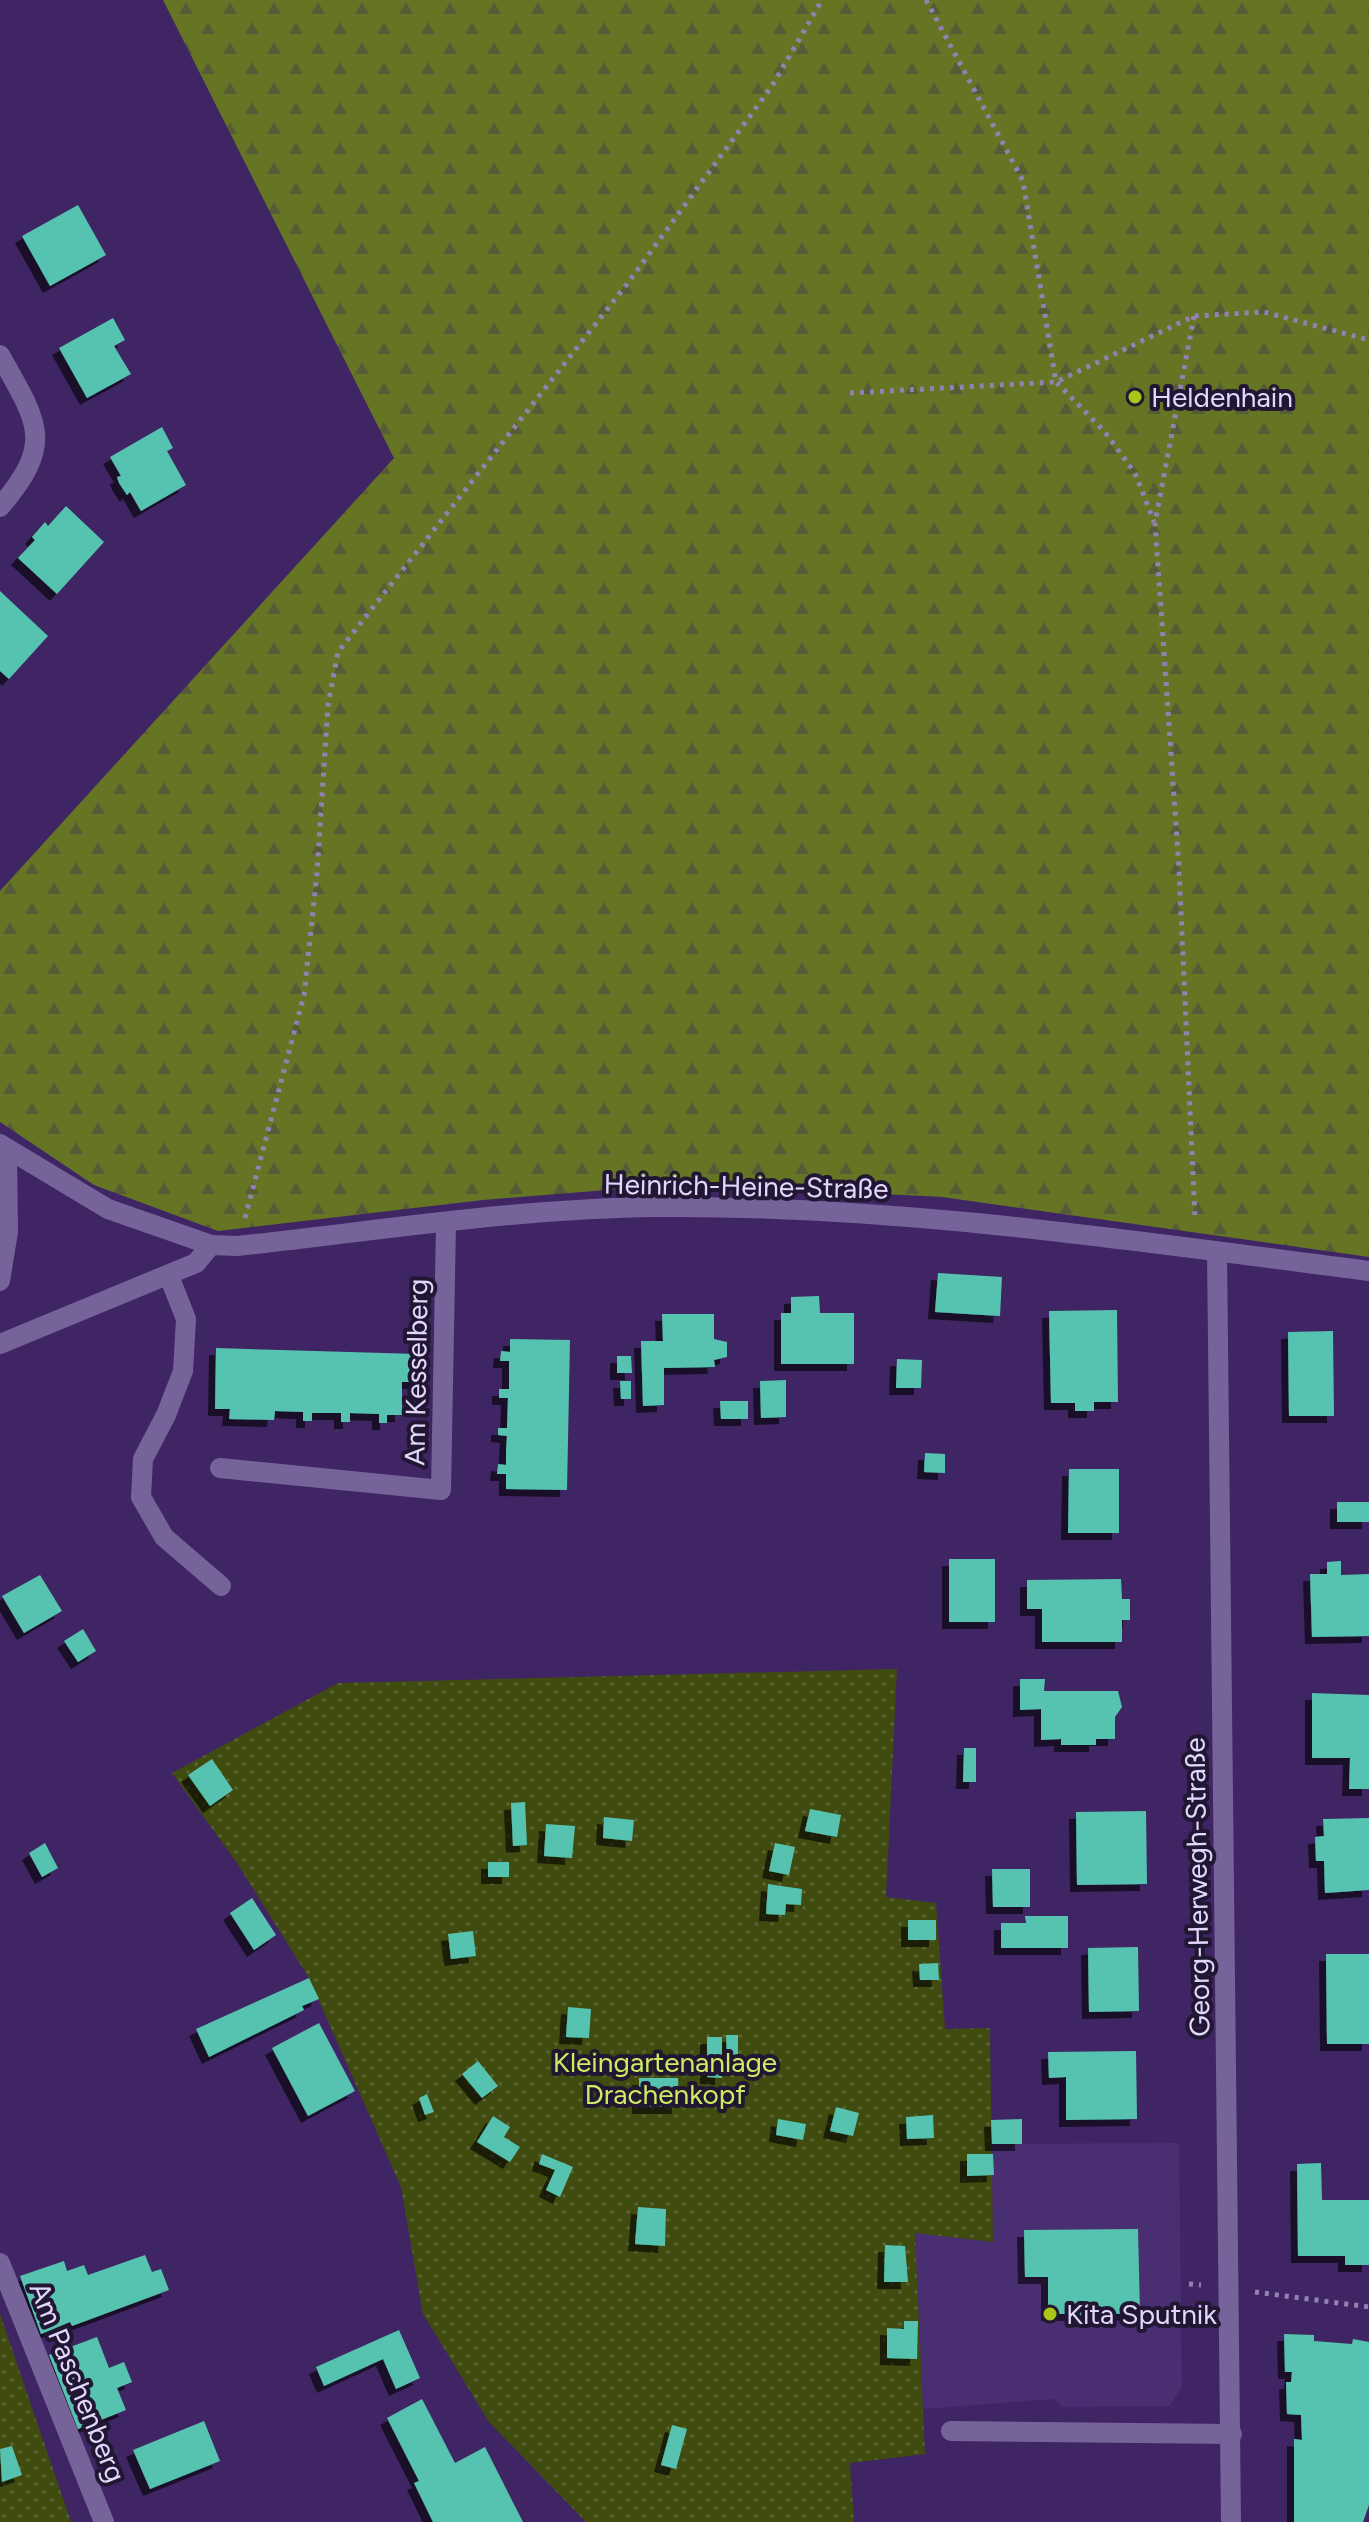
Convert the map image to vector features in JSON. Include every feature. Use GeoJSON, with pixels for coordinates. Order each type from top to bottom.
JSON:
{"type":"FeatureCollection","features":[{"type":"Feature","properties":{"kind":"street"},"geometry":{"type":"LineString","coordinates":[[0,355],[33,414],[36,442],[25,478],[0,507]]}},
{"type":"Feature","properties":{"kind":"street","name":"Heinrich-Heine-Straße"},"geometry":{"type":"LineString","coordinates":[[3,1147],[108,1209],[211,1245],[237,1246],[446,1224],[657,1207],[821,1210],[1190,1248],[1369,1271]]}},
{"type":"Feature","properties":{"kind":"street"},"geometry":{"type":"LineString","coordinates":[[0,1281],[8,1232],[3,1147]]}},
{"type":"Feature","properties":{"kind":"street","name":"Am Kesselberg"},"geometry":{"type":"LineString","coordinates":[[220,1468],[441,1490],[446,1224]]}},
{"type":"Feature","properties":{"kind":"street"},"geometry":{"type":"LineString","coordinates":[[0,1344],[169,1276],[196,1263],[211,1245]]}},
{"type":"Feature","properties":{"kind":"street","name":"Georg-Herwegh-Straße"},"geometry":{"type":"LineString","coordinates":[[1217,1252],[1231,2522]]}},
{"type":"Feature","properties":{"kind":"street"},"geometry":{"type":"LineString","coordinates":[[169,1276],[186,1319],[183,1371],[166,1415],[143,1459],[141,1497],[164,1537],[221,1586]]}},
{"type":"Feature","properties":{"kind":"street","name":"Am Paschenberg"},"geometry":{"type":"LineString","coordinates":[[0,2263],[104,2522]]}},
{"type":"Feature","properties":{"kind":"street"},"geometry":{"type":"LineString","coordinates":[[951,2431],[1232,2434]]}},
{"type":"Feature","properties":{"kind":"path"},"geometry":{"type":"LineString","coordinates":[[237,1246],[304,995],[317,873],[328,705],[338,652],[627,284],[772,86],[822,0]]}},
{"type":"Feature","properties":{"kind":"path"},"geometry":{"type":"LineString","coordinates":[[926,0],[1023,181],[1056,382],[1105,432],[1135,473],[1155,523]]}},
{"type":"Feature","properties":{"kind":"path"},"geometry":{"type":"LineString","coordinates":[[850,393],[1056,382],[1194,316],[1264,312],[1369,340]]}},
{"type":"Feature","properties":{"kind":"path"},"geometry":{"type":"LineString","coordinates":[[1190,1248],[1195,1224],[1179,869],[1155,523],[1194,316]]}},
{"type":"Feature","properties":{"kind":"path"},"geometry":{"type":"LineString","coordinates":[[1230,2288],[1369,2307]]}},
{"type":"Feature","properties":{"kind":"shaded area","name":"Kita Sputnik"},"geometry":{"type":"Polygon","coordinates":[[[1179,2143],[1182,2386],[1170,2406],[1062,2407],[1053,2399],[923,2409],[915,2232],[993,2242],[992,2144],[1179,2143]]]}},
{"type":"Feature","properties":{"kind":"green space"},"geometry":{"type":"Polygon","coordinates":[[[163,0],[1369,0],[1369,1257],[942,1197],[680,1184],[483,1200],[218,1231],[94,1185],[0,1122],[0,891],[394,458],[163,0]]]}},
{"type":"Feature","properties":{"kind":"green space","name":"Kleingartenanlage Drachenkopf"},"geometry":{"type":"Polygon","coordinates":[[[897,1669],[886,1897],[936,1903],[945,2029],[990,2028],[993,2242],[915,2233],[925,2454],[850,2463],[854,2522],[586,2522],[489,2422],[423,2314],[401,2187],[309,1978],[237,1863],[172,1773],[338,1683],[897,1669]]]}},
{"type":"Feature","properties":{"kind":"green space"},"geometry":{"type":"Polygon","coordinates":[[[0,2314],[71,2522],[0,2522],[0,2314]]]}},
{"type":"Feature","properties":{"kind":"building"},"geometry":{"type":"Polygon","coordinates":[[[78,205],[106,255],[50,286],[22,236],[78,205]]]}},
{"type":"Feature","properties":{"kind":"building"},"geometry":{"type":"Polygon","coordinates":[[[113,318],[125,340],[114,346],[131,374],[87,398],[59,348],[113,318]]]}},
{"type":"Feature","properties":{"kind":"building"},"geometry":{"type":"Polygon","coordinates":[[[162,427],[173,448],[167,451],[186,485],[141,511],[130,492],[127,495],[119,483],[117,477],[121,476],[110,457],[162,427]]]}},
{"type":"Feature","properties":{"kind":"building"},"geometry":{"type":"Polygon","coordinates":[[[66,506],[104,542],[57,594],[18,558],[35,540],[32,537],[45,522],[48,526],[66,506]]]}},
{"type":"Feature","properties":{"kind":"building"},"geometry":{"type":"Polygon","coordinates":[[[0,591],[48,636],[9,679],[0,671],[0,591]]]}},
{"type":"Feature","properties":{"kind":"building"},"geometry":{"type":"Polygon","coordinates":[[[938,1273],[1002,1277],[1000,1316],[935,1312],[938,1273]]]}},
{"type":"Feature","properties":{"kind":"building"},"geometry":{"type":"Polygon","coordinates":[[[819,1296],[820,1313],[854,1313],[854,1364],[781,1364],[781,1313],[791,1313],[791,1297],[819,1296]]]}},
{"type":"Feature","properties":{"kind":"building"},"geometry":{"type":"Polygon","coordinates":[[[1117,1310],[1118,1402],[1094,1402],[1094,1411],[1075,1411],[1075,1403],[1051,1403],[1049,1311],[1117,1310]]]}},
{"type":"Feature","properties":{"kind":"building"},"geometry":{"type":"Polygon","coordinates":[[[662,1314],[714,1314],[714,1339],[727,1342],[727,1357],[714,1360],[715,1367],[664,1368],[664,1405],[643,1406],[641,1341],[663,1341],[662,1314]]]}},
{"type":"Feature","properties":{"kind":"building"},"geometry":{"type":"Polygon","coordinates":[[[1333,1331],[1334,1416],[1289,1416],[1288,1332],[1333,1331]]]}},
{"type":"Feature","properties":{"kind":"building"},"geometry":{"type":"Polygon","coordinates":[[[510,1339],[570,1340],[567,1490],[506,1489],[506,1474],[497,1474],[498,1464],[506,1465],[507,1436],[498,1435],[498,1428],[507,1428],[508,1398],[499,1398],[499,1389],[509,1389],[509,1361],[500,1361],[501,1351],[510,1352],[510,1339]]]}},
{"type":"Feature","properties":{"kind":"building"},"geometry":{"type":"Polygon","coordinates":[[[216,1348],[418,1354],[417,1382],[402,1382],[402,1415],[387,1415],[387,1423],[379,1423],[379,1414],[350,1413],[350,1422],[341,1422],[341,1413],[312,1413],[312,1421],[303,1421],[303,1412],[275,1411],[274,1420],[229,1419],[230,1409],[215,1409],[216,1348]]]}},
{"type":"Feature","properties":{"kind":"building"},"geometry":{"type":"Polygon","coordinates":[[[617,1356],[631,1356],[632,1373],[617,1373],[617,1356]]]}},
{"type":"Feature","properties":{"kind":"building"},"geometry":{"type":"Polygon","coordinates":[[[897,1359],[922,1360],[921,1388],[896,1388],[897,1359]]]}},
{"type":"Feature","properties":{"kind":"building"},"geometry":{"type":"Polygon","coordinates":[[[786,1380],[786,1417],[761,1418],[760,1381],[786,1380]]]}},
{"type":"Feature","properties":{"kind":"building"},"geometry":{"type":"Polygon","coordinates":[[[620,1381],[631,1381],[631,1399],[621,1399],[620,1381]]]}},
{"type":"Feature","properties":{"kind":"building"},"geometry":{"type":"Polygon","coordinates":[[[720,1401],[748,1401],[748,1419],[721,1419],[720,1401]]]}},
{"type":"Feature","properties":{"kind":"building"},"geometry":{"type":"Polygon","coordinates":[[[925,1453],[945,1454],[945,1473],[924,1472],[925,1453]]]}},
{"type":"Feature","properties":{"kind":"building"},"geometry":{"type":"Polygon","coordinates":[[[1069,1469],[1119,1469],[1119,1533],[1068,1533],[1069,1469]]]}},
{"type":"Feature","properties":{"kind":"building"},"geometry":{"type":"Polygon","coordinates":[[[1337,1502],[1369,1502],[1369,1522],[1337,1522],[1337,1502]]]}},
{"type":"Feature","properties":{"kind":"building"},"geometry":{"type":"Polygon","coordinates":[[[949,1559],[995,1559],[995,1622],[949,1622],[949,1559]]]}},
{"type":"Feature","properties":{"kind":"building"},"geometry":{"type":"Polygon","coordinates":[[[1341,1561],[1341,1575],[1369,1574],[1369,1636],[1312,1637],[1310,1574],[1327,1574],[1327,1562],[1341,1561]]]}},
{"type":"Feature","properties":{"kind":"building"},"geometry":{"type":"Polygon","coordinates":[[[40,1575],[62,1611],[24,1633],[2,1596],[40,1575]]]}},
{"type":"Feature","properties":{"kind":"building"},"geometry":{"type":"Polygon","coordinates":[[[1121,1579],[1122,1599],[1130,1599],[1130,1620],[1122,1620],[1122,1642],[1042,1642],[1042,1609],[1027,1609],[1027,1580],[1121,1579]]]}},
{"type":"Feature","properties":{"kind":"building"},"geometry":{"type":"Polygon","coordinates":[[[83,1629],[96,1651],[78,1662],[64,1641],[83,1629]]]}},
{"type":"Feature","properties":{"kind":"building"},"geometry":{"type":"Polygon","coordinates":[[[1020,1679],[1045,1679],[1044,1691],[1118,1691],[1122,1707],[1115,1717],[1115,1739],[1096,1739],[1096,1745],[1061,1745],[1061,1739],[1041,1740],[1041,1709],[1020,1710],[1020,1679]]]}},
{"type":"Feature","properties":{"kind":"building"},"geometry":{"type":"Polygon","coordinates":[[[1312,1693],[1369,1695],[1369,1789],[1349,1789],[1350,1758],[1312,1758],[1312,1693]]]}},
{"type":"Feature","properties":{"kind":"building"},"geometry":{"type":"Polygon","coordinates":[[[964,1748],[976,1748],[976,1782],[963,1782],[964,1748]]]}},
{"type":"Feature","properties":{"kind":"building"},"geometry":{"type":"Polygon","coordinates":[[[212,1759],[233,1790],[210,1806],[188,1775],[212,1759]]]}},
{"type":"Feature","properties":{"kind":"building"},"geometry":{"type":"Polygon","coordinates":[[[525,1802],[527,1845],[513,1846],[511,1803],[525,1802]]]}},
{"type":"Feature","properties":{"kind":"building"},"geometry":{"type":"Polygon","coordinates":[[[810,1809],[841,1815],[837,1837],[805,1831],[810,1809]]]}},
{"type":"Feature","properties":{"kind":"building"},"geometry":{"type":"Polygon","coordinates":[[[1146,1811],[1147,1884],[1077,1885],[1076,1812],[1146,1811]]]}},
{"type":"Feature","properties":{"kind":"building"},"geometry":{"type":"Polygon","coordinates":[[[604,1817],[634,1820],[632,1841],[603,1838],[604,1817]]]}},
{"type":"Feature","properties":{"kind":"building"},"geometry":{"type":"Polygon","coordinates":[[[1369,1818],[1369,1890],[1325,1893],[1324,1861],[1316,1861],[1315,1837],[1324,1836],[1323,1819],[1369,1818]]]}},
{"type":"Feature","properties":{"kind":"building"},"geometry":{"type":"Polygon","coordinates":[[[546,1824],[575,1826],[572,1858],[544,1856],[546,1824]]]}},
{"type":"Feature","properties":{"kind":"building"},"geometry":{"type":"Polygon","coordinates":[[[45,1843],[58,1868],[42,1877],[29,1853],[45,1843]]]}},
{"type":"Feature","properties":{"kind":"building"},"geometry":{"type":"Polygon","coordinates":[[[775,1843],[795,1847],[789,1875],[769,1871],[775,1843]]]}},
{"type":"Feature","properties":{"kind":"building"},"geometry":{"type":"Polygon","coordinates":[[[488,1862],[509,1862],[509,1877],[488,1877],[488,1862]]]}},
{"type":"Feature","properties":{"kind":"building"},"geometry":{"type":"Polygon","coordinates":[[[992,1869],[1030,1869],[1030,1907],[993,1907],[992,1869]]]}},
{"type":"Feature","properties":{"kind":"building"},"geometry":{"type":"Polygon","coordinates":[[[768,1884],[802,1889],[801,1905],[786,1904],[785,1915],[766,1914],[768,1884]]]}},
{"type":"Feature","properties":{"kind":"building"},"geometry":{"type":"Polygon","coordinates":[[[252,1898],[276,1935],[254,1950],[230,1913],[252,1898]]]}},
{"type":"Feature","properties":{"kind":"building"},"geometry":{"type":"Polygon","coordinates":[[[1025,1916],[1068,1916],[1068,1948],[1001,1948],[1001,1923],[1026,1923],[1025,1916]]]}},
{"type":"Feature","properties":{"kind":"building"},"geometry":{"type":"Polygon","coordinates":[[[908,1920],[936,1920],[936,1940],[908,1940],[908,1920]]]}},
{"type":"Feature","properties":{"kind":"building"},"geometry":{"type":"Polygon","coordinates":[[[473,1931],[476,1956],[451,1959],[448,1934],[473,1931]]]}},
{"type":"Feature","properties":{"kind":"building"},"geometry":{"type":"Polygon","coordinates":[[[1138,1947],[1139,2011],[1089,2012],[1088,1948],[1138,1947]]]}},
{"type":"Feature","properties":{"kind":"building"},"geometry":{"type":"Polygon","coordinates":[[[1326,1954],[1369,1954],[1369,2044],[1327,2044],[1326,1954]]]}},
{"type":"Feature","properties":{"kind":"building"},"geometry":{"type":"Polygon","coordinates":[[[938,1963],[939,1980],[920,1980],[919,1964],[938,1963]]]}},
{"type":"Feature","properties":{"kind":"building"},"geometry":{"type":"Polygon","coordinates":[[[309,1978],[319,1999],[302,2006],[304,2010],[209,2057],[196,2029],[309,1978]]]}},
{"type":"Feature","properties":{"kind":"building"},"geometry":{"type":"Polygon","coordinates":[[[568,2007],[591,2009],[589,2038],[566,2037],[568,2007]]]}},
{"type":"Feature","properties":{"kind":"building"},"geometry":{"type":"Polygon","coordinates":[[[319,2023],[355,2091],[308,2116],[272,2048],[319,2023]]]}},
{"type":"Feature","properties":{"kind":"building"},"geometry":{"type":"Polygon","coordinates":[[[726,2035],[738,2035],[738,2057],[727,2058],[726,2035]]]}},
{"type":"Feature","properties":{"kind":"building"},"geometry":{"type":"Polygon","coordinates":[[[707,2037],[722,2037],[722,2078],[707,2077],[707,2037]]]}},
{"type":"Feature","properties":{"kind":"building"},"geometry":{"type":"Polygon","coordinates":[[[1136,2051],[1137,2119],[1066,2120],[1066,2077],[1049,2078],[1048,2052],[1136,2051]]]}},
{"type":"Feature","properties":{"kind":"building"},"geometry":{"type":"Polygon","coordinates":[[[478,2061],[498,2086],[482,2098],[462,2074],[478,2061]]]}},
{"type":"Feature","properties":{"kind":"building"},"geometry":{"type":"Polygon","coordinates":[[[639,2078],[678,2078],[679,2107],[639,2107],[639,2078]]]}},
{"type":"Feature","properties":{"kind":"building"},"geometry":{"type":"Polygon","coordinates":[[[427,2094],[434,2112],[425,2115],[419,2098],[427,2094]]]}},
{"type":"Feature","properties":{"kind":"building"},"geometry":{"type":"Polygon","coordinates":[[[836,2107],[859,2113],[853,2136],[830,2131],[836,2107]]]}},
{"type":"Feature","properties":{"kind":"building"},"geometry":{"type":"Polygon","coordinates":[[[933,2115],[934,2138],[907,2139],[906,2117],[933,2115]]]}},
{"type":"Feature","properties":{"kind":"building"},"geometry":{"type":"Polygon","coordinates":[[[493,2116],[510,2127],[504,2137],[520,2147],[510,2162],[477,2142],[493,2116]]]}},
{"type":"Feature","properties":{"kind":"building"},"geometry":{"type":"Polygon","coordinates":[[[778,2119],[806,2124],[803,2140],[776,2135],[778,2119]]]}},
{"type":"Feature","properties":{"kind":"building"},"geometry":{"type":"Polygon","coordinates":[[[1022,2119],[1022,2144],[992,2144],[991,2120],[1022,2119]]]}},
{"type":"Feature","properties":{"kind":"building"},"geometry":{"type":"Polygon","coordinates":[[[542,2154],[573,2167],[560,2197],[546,2190],[555,2170],[539,2164],[542,2154]]]}},
{"type":"Feature","properties":{"kind":"building"},"geometry":{"type":"Polygon","coordinates":[[[967,2154],[993,2154],[994,2175],[967,2176],[967,2154]]]}},
{"type":"Feature","properties":{"kind":"building"},"geometry":{"type":"Polygon","coordinates":[[[1321,2163],[1322,2200],[1369,2200],[1369,2265],[1345,2265],[1345,2256],[1298,2256],[1297,2164],[1321,2163]]]}},
{"type":"Feature","properties":{"kind":"building"},"geometry":{"type":"Polygon","coordinates":[[[638,2207],[666,2209],[665,2246],[635,2244],[638,2207]]]}},
{"type":"Feature","properties":{"kind":"building"},"geometry":{"type":"Polygon","coordinates":[[[1138,2229],[1140,2313],[1111,2314],[1111,2320],[1078,2320],[1078,2314],[1048,2314],[1048,2277],[1025,2277],[1024,2230],[1138,2229]]]}},
{"type":"Feature","properties":{"kind":"building"},"geometry":{"type":"Polygon","coordinates":[[[885,2245],[905,2246],[908,2282],[884,2282],[885,2245]]]}},
{"type":"Feature","properties":{"kind":"building"},"geometry":{"type":"Polygon","coordinates":[[[145,2255],[152,2272],[161,2269],[169,2290],[72,2326],[70,2322],[41,2334],[20,2276],[64,2261],[67,2271],[84,2265],[88,2275],[145,2255]]]}},
{"type":"Feature","properties":{"kind":"building"},"geometry":{"type":"Polygon","coordinates":[[[904,2321],[918,2321],[917,2359],[887,2358],[887,2328],[904,2329],[904,2321]]]}},
{"type":"Feature","properties":{"kind":"building"},"geometry":{"type":"Polygon","coordinates":[[[399,2330],[420,2378],[396,2389],[383,2359],[324,2386],[316,2367],[399,2330]]]}},
{"type":"Feature","properties":{"kind":"building"},"geometry":{"type":"Polygon","coordinates":[[[1284,2334],[1314,2335],[1314,2341],[1352,2344],[1353,2339],[1369,2342],[1369,2505],[1363,2522],[1294,2522],[1294,2439],[1302,2440],[1301,2415],[1287,2414],[1286,2382],[1291,2382],[1292,2372],[1285,2372],[1284,2334]]]}},
{"type":"Feature","properties":{"kind":"building"},"geometry":{"type":"Polygon","coordinates":[[[97,2337],[109,2368],[124,2362],[132,2382],[117,2388],[126,2410],[78,2429],[49,2355],[97,2337]]]}},
{"type":"Feature","properties":{"kind":"building"},"geometry":{"type":"Polygon","coordinates":[[[422,2399],[455,2463],[485,2447],[523,2522],[433,2522],[414,2483],[419,2481],[387,2418],[422,2399]]]}},
{"type":"Feature","properties":{"kind":"building"},"geometry":{"type":"Polygon","coordinates":[[[204,2421],[220,2461],[150,2489],[133,2450],[204,2421]]]}},
{"type":"Feature","properties":{"kind":"building"},"geometry":{"type":"Polygon","coordinates":[[[672,2425],[687,2429],[676,2469],[661,2465],[672,2425]]]}},
{"type":"Feature","properties":{"kind":"building"},"geometry":{"type":"Polygon","coordinates":[[[12,2446],[22,2475],[2,2482],[0,2449],[12,2446]]]}},
{"type":"Feature","properties":{"kind":"place","name":"Heldenhain"},"geometry":{"type":"Point","coordinates":[1135,397]}},
{"type":"Feature","properties":{"kind":"place","name":"Kita Sputnik"},"geometry":{"type":"Point","coordinates":[1050,2314]}}]}
